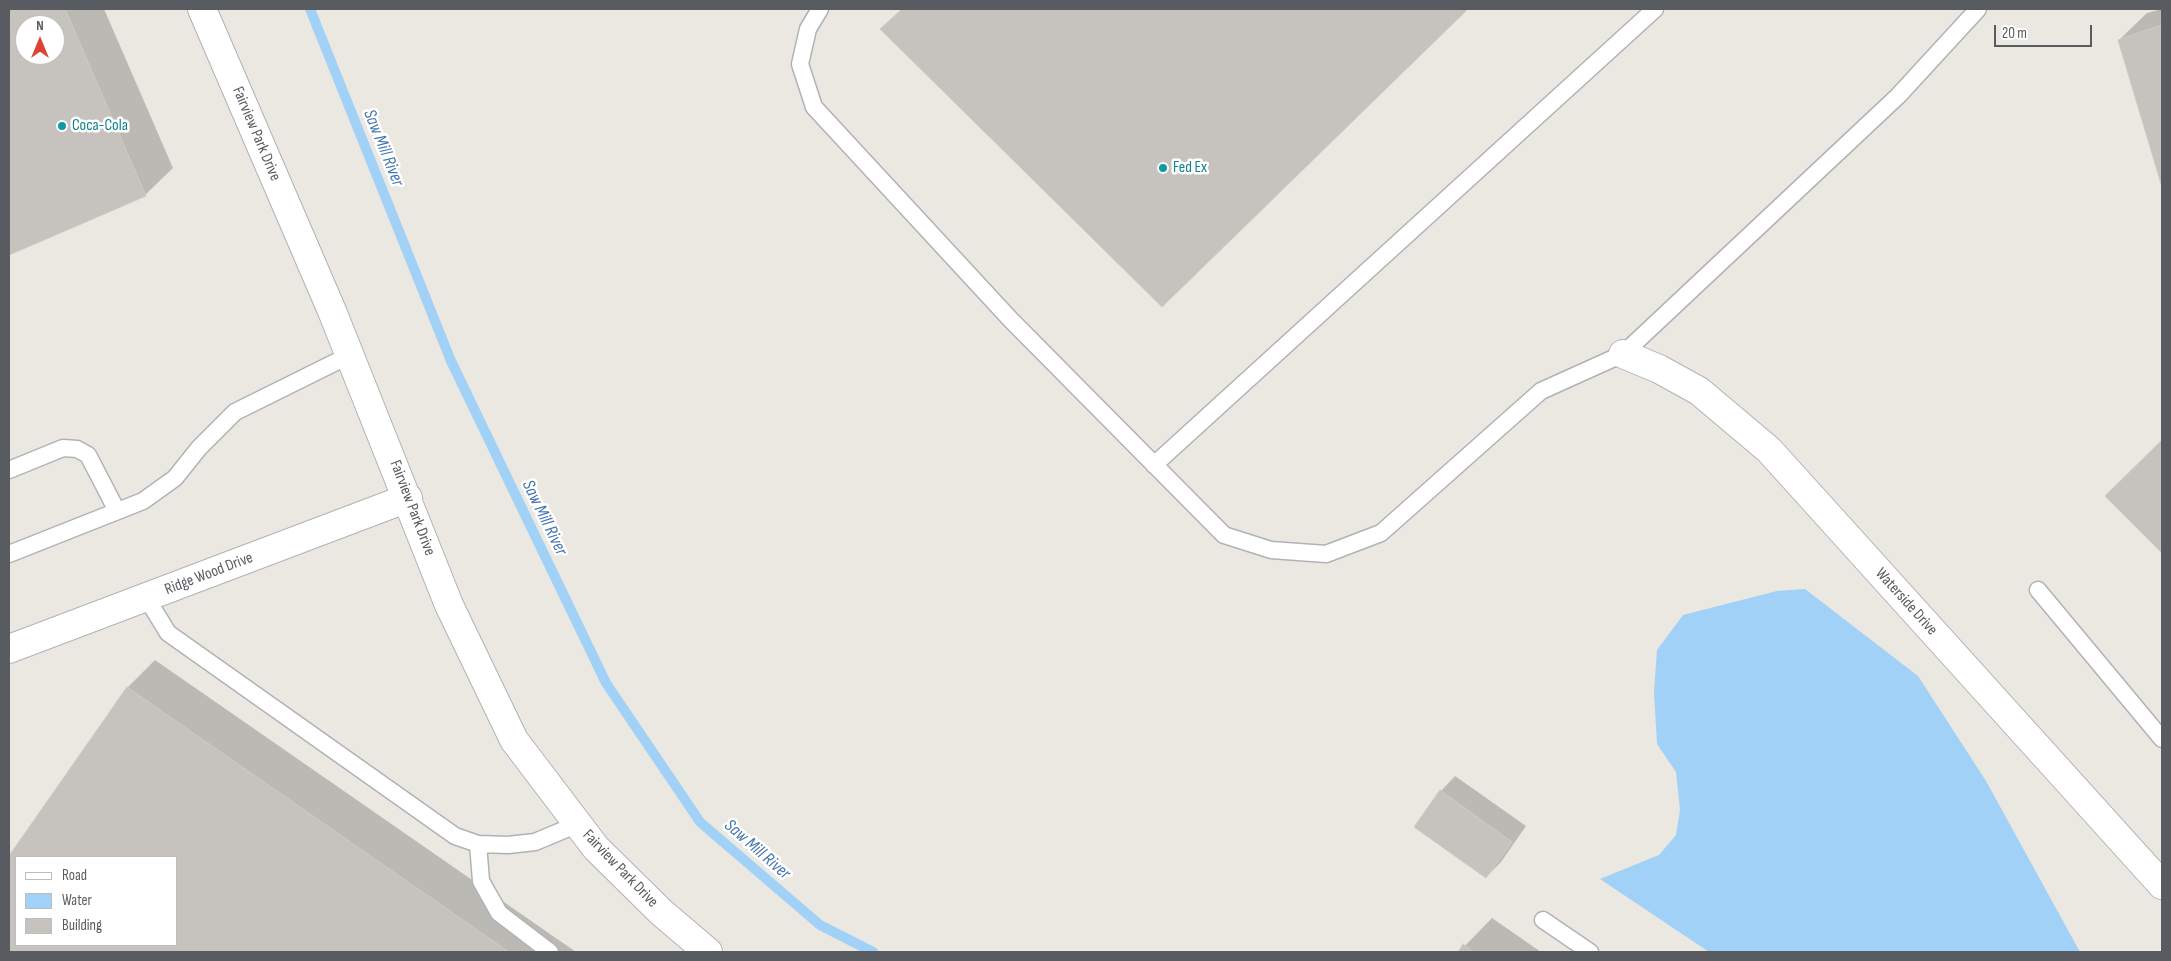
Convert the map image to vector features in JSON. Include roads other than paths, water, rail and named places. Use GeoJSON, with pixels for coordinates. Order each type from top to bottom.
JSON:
{"type":"FeatureCollection","features":[{"type":"Feature","properties":{"kind":"street","name":"Fairview Park Drive"},"geometry":{"type":"LineString","coordinates":[[202,9],[350,355],[449,605],[514,740],[596,848],[660,912],[708,952]]}},
{"type":"Feature","properties":{"kind":"street","name":"Waterside Drive"},"geometry":{"type":"LineString","coordinates":[[1623,354],[1659,369],[1699,391],[1770,450],[2162,885]]}},
{"type":"Feature","properties":{"kind":"street","name":"Ridge Wood Drive"},"geometry":{"type":"LineString","coordinates":[[9,649],[408,498]]}},
{"type":"Feature","properties":{"kind":"lane"},"geometry":{"type":"LineString","coordinates":[[820,9],[808,29],[800,64],[814,107],[1010,319],[1224,535],[1271,550],[1326,554],[1381,533],[1541,391],[1623,354],[1898,96],[1978,9]]}},
{"type":"Feature","properties":{"kind":"lane"},"geometry":{"type":"LineString","coordinates":[[1154,465],[1655,9]]}},
{"type":"Feature","properties":{"kind":"lane"},"geometry":{"type":"LineString","coordinates":[[9,554],[143,501],[175,478],[199,448],[235,412],[350,355]]}},
{"type":"Feature","properties":{"kind":"lane"},"geometry":{"type":"LineString","coordinates":[[9,470],[63,448],[77,449],[88,455],[117,511]]}},
{"type":"Feature","properties":{"kind":"lane"},"geometry":{"type":"LineString","coordinates":[[2038,590],[2162,739]]}},
{"type":"Feature","properties":{"kind":"lane"},"geometry":{"type":"LineString","coordinates":[[146,597],[168,633],[455,836],[478,844],[508,845],[535,842],[578,824]]}},
{"type":"Feature","properties":{"kind":"lane"},"geometry":{"type":"LineString","coordinates":[[478,844],[481,882],[499,913],[550,952]]}},
{"type":"Feature","properties":{"kind":"lane"},"geometry":{"type":"LineString","coordinates":[[1543,920],[1590,952]]}},
{"type":"Feature","properties":{"kind":"water"},"geometry":{"type":"Polygon","coordinates":[[[1805,589],[1918,676],[1986,781],[2080,952],[1709,952],[1600,879],[1659,855],[1676,835],[1680,810],[1676,772],[1657,744],[1654,692],[1657,650],[1683,615],[1777,591],[1805,589]]]}},
{"type":"Feature","properties":{"kind":"waterway","name":"Saw Mill River"},"geometry":{"type":"LineString","coordinates":[[310,9],[451,361],[606,683],[700,822],[820,925],[873,952]]}},
{"type":"Feature","properties":{"kind":"place","name":"Coca-Cola"},"geometry":{"type":"Point","coordinates":[62,126]}},
{"type":"Feature","properties":{"kind":"place","name":"Fed Ex"},"geometry":{"type":"Point","coordinates":[1163,168]}}]}
